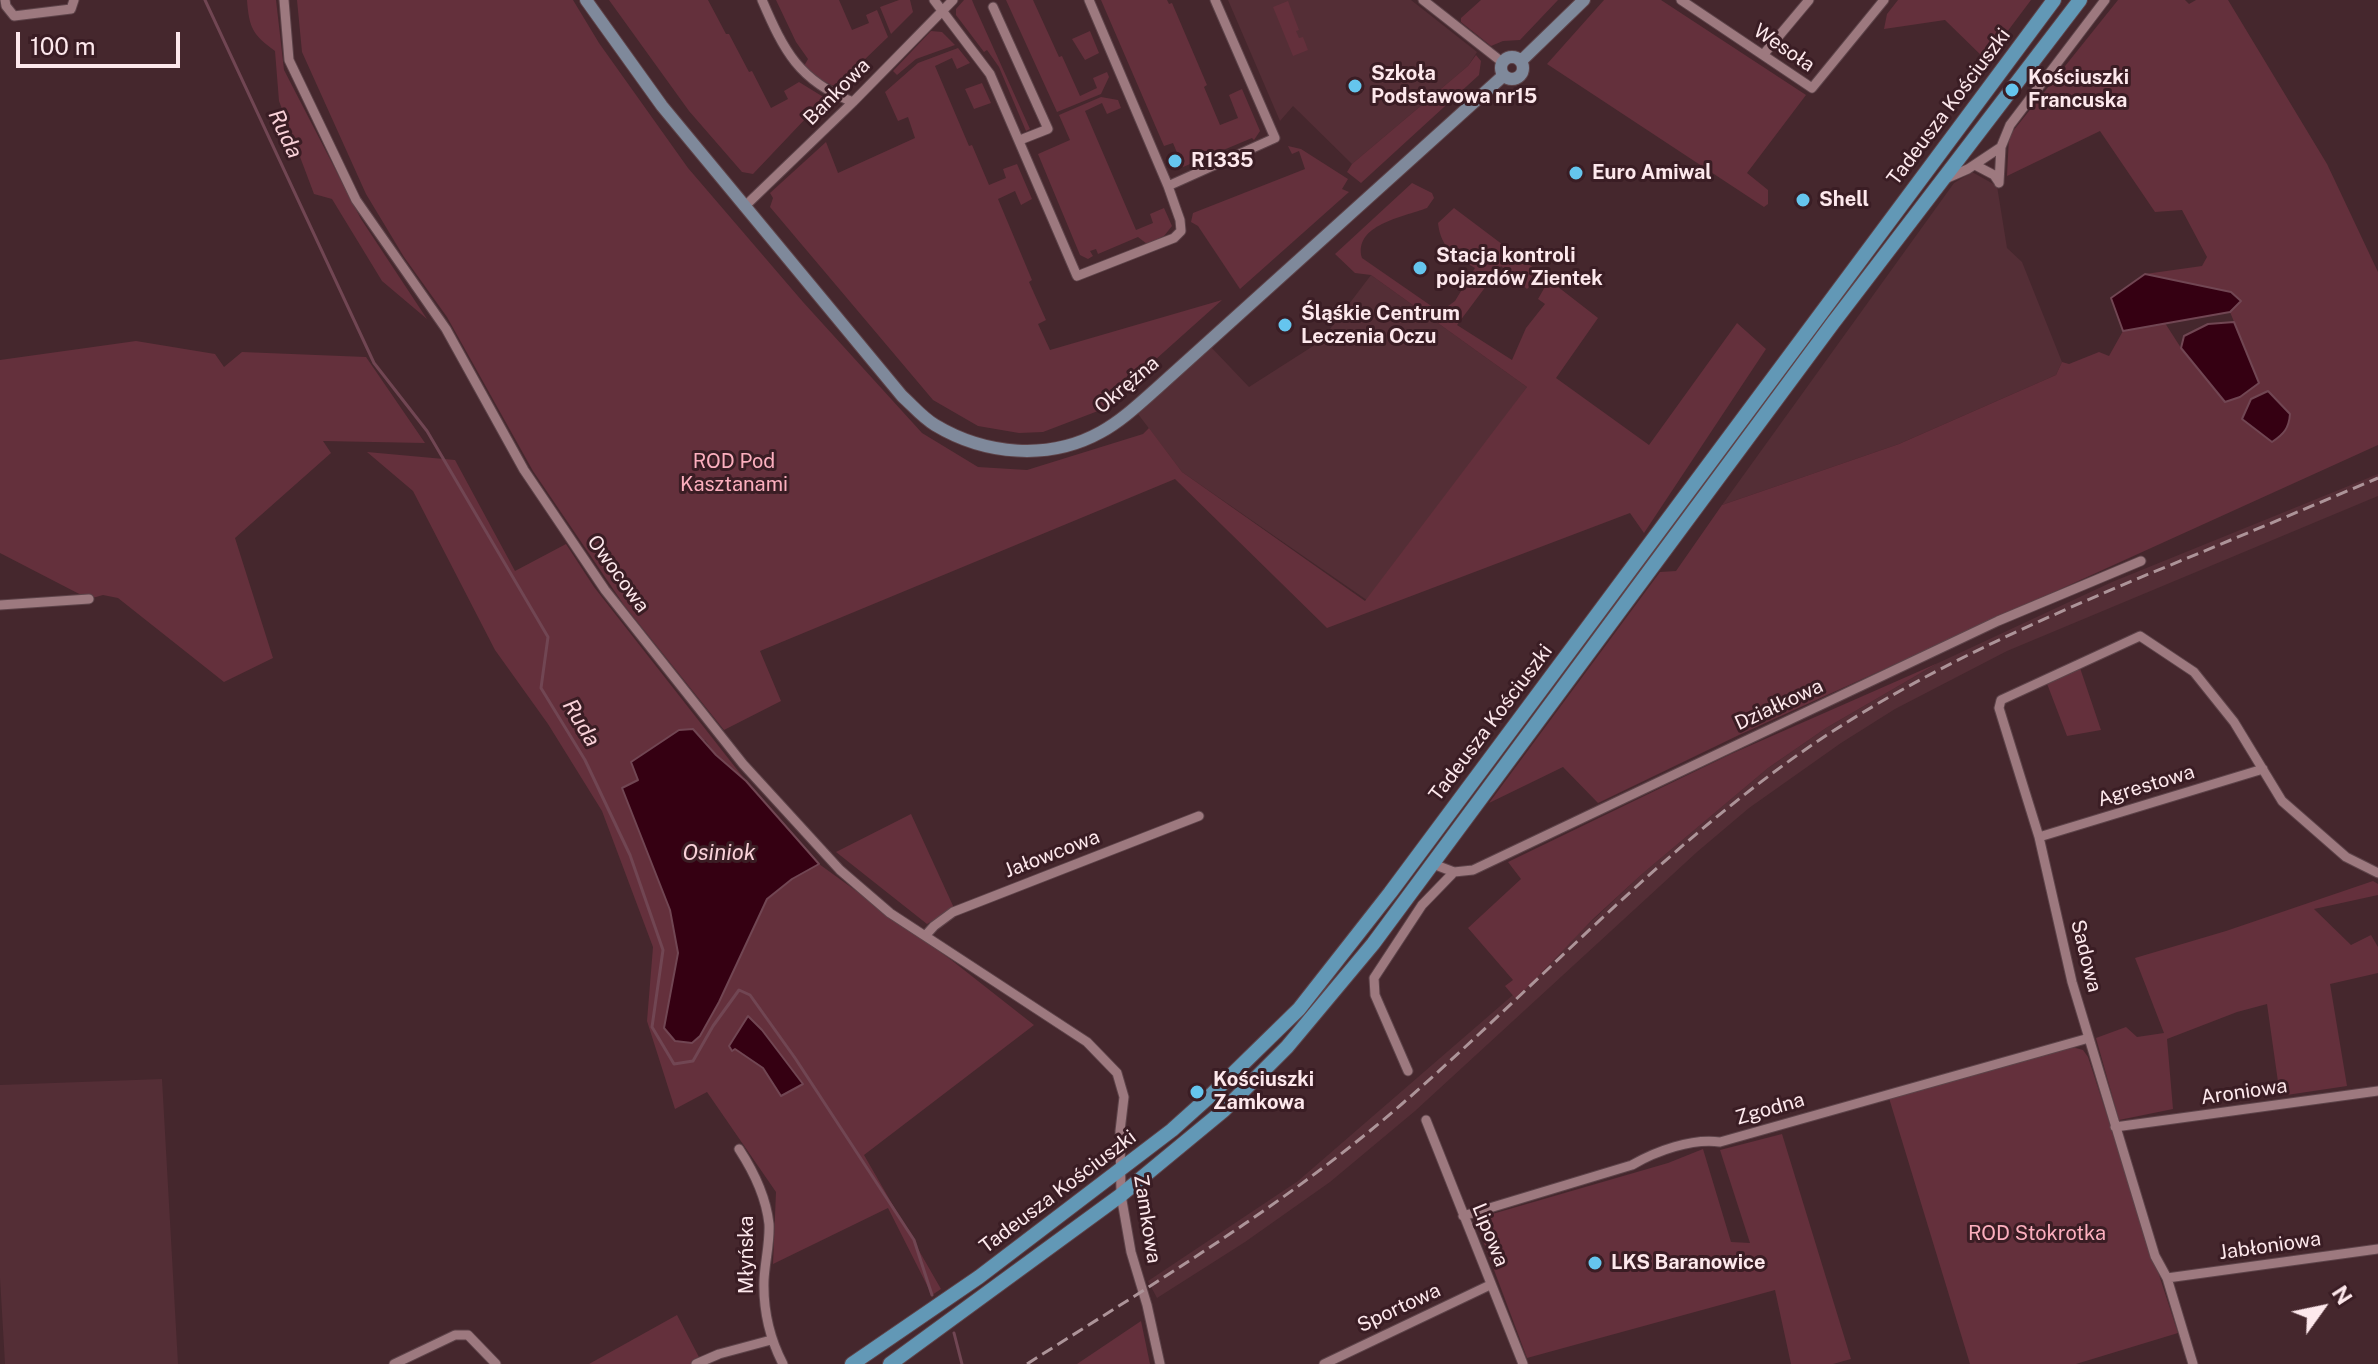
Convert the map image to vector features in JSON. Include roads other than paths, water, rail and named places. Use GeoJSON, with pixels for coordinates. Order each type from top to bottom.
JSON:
{"type":"FeatureCollection","features":[{"type":"Feature","properties":{"kind":"main road","name":"Tadeusza Kościuszki"},"geometry":{"type":"LineString","coordinates":[[852,1364],[950,1298],[1172,1130],[1312,994],[2054,0]]}},
{"type":"Feature","properties":{"kind":"main road","name":"Tadeusza Kościuszki"},"geometry":{"type":"LineString","coordinates":[[890,1364],[1121,1195],[1214,1120],[1287,1047],[1353,969],[1433,864],[1940,182],[2080,0]]}},
{"type":"Feature","properties":{"kind":"street"},"geometry":{"type":"LineString","coordinates":[[5,0],[14,16],[71,9],[74,0]]}},
{"type":"Feature","properties":{"kind":"street","name":"Owocowa"},"geometry":{"type":"LineString","coordinates":[[284,0],[289,60],[356,200],[446,329],[524,470],[605,590],[743,764],[806,835],[860,888],[925,936],[1087,1042]]}},
{"type":"Feature","properties":{"kind":"street","name":"Okrężna"},"geometry":{"type":"LineString","coordinates":[[586,0],[662,106],[902,396],[933,424],[973,443],[1005,451],[1057,448],[1102,432],[1127,414],[1503,69]]}},
{"type":"Feature","properties":{"kind":"street"},"geometry":{"type":"LineString","coordinates":[[762,0],[795,66],[834,94],[853,102]]}},
{"type":"Feature","properties":{"kind":"street"},"geometry":{"type":"LineString","coordinates":[[934,0],[990,74],[1077,276],[1174,238],[1181,231],[1168,186],[1089,0]]}},
{"type":"Feature","properties":{"kind":"street","name":"Bankowa"},"geometry":{"type":"LineString","coordinates":[[744,207],[953,0]]}},
{"type":"Feature","properties":{"kind":"street"},"geometry":{"type":"LineString","coordinates":[[1168,186],[1275,138],[1215,0]]}},
{"type":"Feature","properties":{"kind":"street"},"geometry":{"type":"LineString","coordinates":[[1423,0],[1514,79],[1519,77],[1523,66],[1514,57],[1507,58],[1503,69]]}},
{"type":"Feature","properties":{"kind":"street"},"geometry":{"type":"LineString","coordinates":[[1521,61],[1584,0]]}},
{"type":"Feature","properties":{"kind":"street","name":"Wesoła"},"geometry":{"type":"LineString","coordinates":[[1681,0],[1812,88],[1884,0]]}},
{"type":"Feature","properties":{"kind":"street"},"geometry":{"type":"LineString","coordinates":[[1763,55],[1809,0]]}},
{"type":"Feature","properties":{"kind":"street"},"geometry":{"type":"LineString","coordinates":[[1975,165],[1994,175],[1999,183],[2001,147],[2010,125],[2105,0]]}},
{"type":"Feature","properties":{"kind":"street"},"geometry":{"type":"LineString","coordinates":[[993,7],[1048,129],[1020,140]]}},
{"type":"Feature","properties":{"kind":"street"},"geometry":{"type":"LineString","coordinates":[[1940,182],[1975,165],[2001,147]]}},
{"type":"Feature","properties":{"kind":"street","name":"Działkowa"},"geometry":{"type":"LineString","coordinates":[[1454,872],[1473,870],[1494,861],[1998,621],[2141,561]]}},
{"type":"Feature","properties":{"kind":"street"},"geometry":{"type":"LineString","coordinates":[[0,605],[89,599]]}},
{"type":"Feature","properties":{"kind":"street","name":"Sadowa"},"geometry":{"type":"LineString","coordinates":[[2193,1364],[2167,1278],[2155,1256],[2072,982],[2039,837],[1999,708],[2001,700],[2140,636],[2194,672],[2234,722],[2263,769]]}},
{"type":"Feature","properties":{"kind":"street"},"geometry":{"type":"LineString","coordinates":[[2263,769],[2282,801],[2346,857],[2378,873]]}},
{"type":"Feature","properties":{"kind":"street","name":"Agrestowa"},"geometry":{"type":"LineString","coordinates":[[2039,837],[2263,769]]}},
{"type":"Feature","properties":{"kind":"street","name":"Jałowcowa"},"geometry":{"type":"LineString","coordinates":[[925,936],[953,912],[1199,816]]}},
{"type":"Feature","properties":{"kind":"street"},"geometry":{"type":"LineString","coordinates":[[1408,1071],[1375,995],[1374,978],[1422,905],[1454,872],[1433,864]]}},
{"type":"Feature","properties":{"kind":"street","name":"Zgodna"},"geometry":{"type":"LineString","coordinates":[[1463,1216],[1632,1165],[1649,1155],[1706,1140],[1720,1142],[2089,1038]]}},
{"type":"Feature","properties":{"kind":"street","name":"Zamkowa"},"geometry":{"type":"LineString","coordinates":[[1087,1042],[1110,1062],[1122,1084],[1121,1195],[1131,1252],[1160,1364]]}},
{"type":"Feature","properties":{"kind":"street","name":"Aroniowa"},"geometry":{"type":"LineString","coordinates":[[2115,1127],[2378,1091]]}},
{"type":"Feature","properties":{"kind":"street","name":"Lipowa"},"geometry":{"type":"LineString","coordinates":[[1426,1120],[1523,1364]]}},
{"type":"Feature","properties":{"kind":"street","name":"Młyńska"},"geometry":{"type":"LineString","coordinates":[[739,1149],[756,1178],[769,1224],[764,1281],[766,1317],[771,1340],[783,1364]]}},
{"type":"Feature","properties":{"kind":"street","name":"Jabłoniowa"},"geometry":{"type":"LineString","coordinates":[[2167,1278],[2378,1249]]}},
{"type":"Feature","properties":{"kind":"street","name":"Sportowa"},"geometry":{"type":"LineString","coordinates":[[1324,1364],[1490,1285]]}},
{"type":"Feature","properties":{"kind":"street"},"geometry":{"type":"LineString","coordinates":[[394,1364],[455,1335],[468,1335],[496,1364]]}},
{"type":"Feature","properties":{"kind":"street"},"geometry":{"type":"LineString","coordinates":[[696,1364],[719,1354],[771,1340]]}},
{"type":"Feature","properties":{"kind":"water"},"geometry":{"type":"Polygon","coordinates":[[[2145,274],[2231,292],[2241,301],[2230,312],[2123,331],[2111,298],[2145,274]]]}},
{"type":"Feature","properties":{"kind":"water"},"geometry":{"type":"Polygon","coordinates":[[[2234,322],[2259,383],[2240,397],[2225,402],[2181,348],[2184,336],[2208,324],[2234,322]]]}},
{"type":"Feature","properties":{"kind":"water"},"geometry":{"type":"Polygon","coordinates":[[[2268,391],[2290,414],[2285,430],[2272,442],[2242,419],[2251,399],[2268,391]]]}},
{"type":"Feature","properties":{"kind":"water","name":"Osiniok"},"geometry":{"type":"Polygon","coordinates":[[[693,729],[716,755],[746,781],[819,864],[792,879],[767,899],[719,1002],[700,1036],[692,1043],[675,1041],[664,1028],[678,953],[670,910],[622,788],[638,780],[631,762],[679,730],[693,729]]]}},
{"type":"Feature","properties":{"kind":"water"},"geometry":{"type":"Polygon","coordinates":[[[748,1016],[803,1084],[781,1096],[763,1068],[735,1049],[732,1051],[729,1046],[748,1016]]]}},
{"type":"Feature","properties":{"kind":"waterway","name":"Ruda"},"geometry":{"type":"LineString","coordinates":[[205,0],[374,363],[427,431],[548,637],[541,688],[585,760],[630,855],[663,950],[652,1027],[674,1064],[693,1061],[739,990],[750,995],[914,1240],[932,1295]]}},
{"type":"Feature","properties":{"kind":"waterway","name":"Ruda"},"geometry":{"type":"LineString","coordinates":[[954,1333],[962,1364]]}},
{"type":"Feature","properties":{"kind":"railway"},"geometry":{"type":"LineString","coordinates":[[1027,1364],[1220,1241],[1359,1140],[1453,1058],[1651,873],[1702,829],[1809,747],[1891,696],[1976,651],[2107,592],[2378,478]]}},
{"type":"Feature","properties":{"kind":"place","name":"Szkoła Podstawowa nr15"},"geometry":{"type":"Point","coordinates":[1355,86]}},
{"type":"Feature","properties":{"kind":"place","name":"Kościuszki Francuska"},"geometry":{"type":"Point","coordinates":[2012,90]}},
{"type":"Feature","properties":{"kind":"place","name":"R1335"},"geometry":{"type":"Point","coordinates":[1175,161]}},
{"type":"Feature","properties":{"kind":"place","name":"Euro Amiwal"},"geometry":{"type":"Point","coordinates":[1576,173]}},
{"type":"Feature","properties":{"kind":"place","name":"Shell"},"geometry":{"type":"Point","coordinates":[1803,200]}},
{"type":"Feature","properties":{"kind":"place","name":"Stacja kontroli pojazdów Zientek"},"geometry":{"type":"Point","coordinates":[1420,268]}},
{"type":"Feature","properties":{"kind":"place","name":"Śląśkie Centrum Leczenia Oczu"},"geometry":{"type":"Point","coordinates":[1285,325]}},
{"type":"Feature","properties":{"kind":"place","name":"Kościuszki Zamkowa"},"geometry":{"type":"Point","coordinates":[1197,1092]}},
{"type":"Feature","properties":{"kind":"place","name":"LKS Baranowice"},"geometry":{"type":"Point","coordinates":[1595,1263]}},
{"type":"Feature","properties":{"kind":"park label","name":"ROD Pod Kasztanami"},"geometry":{"type":"Point","coordinates":[734,474]}},
{"type":"Feature","properties":{"kind":"park label","name":"ROD Stokrotka"},"geometry":{"type":"Point","coordinates":[2037,1234]}}]}
